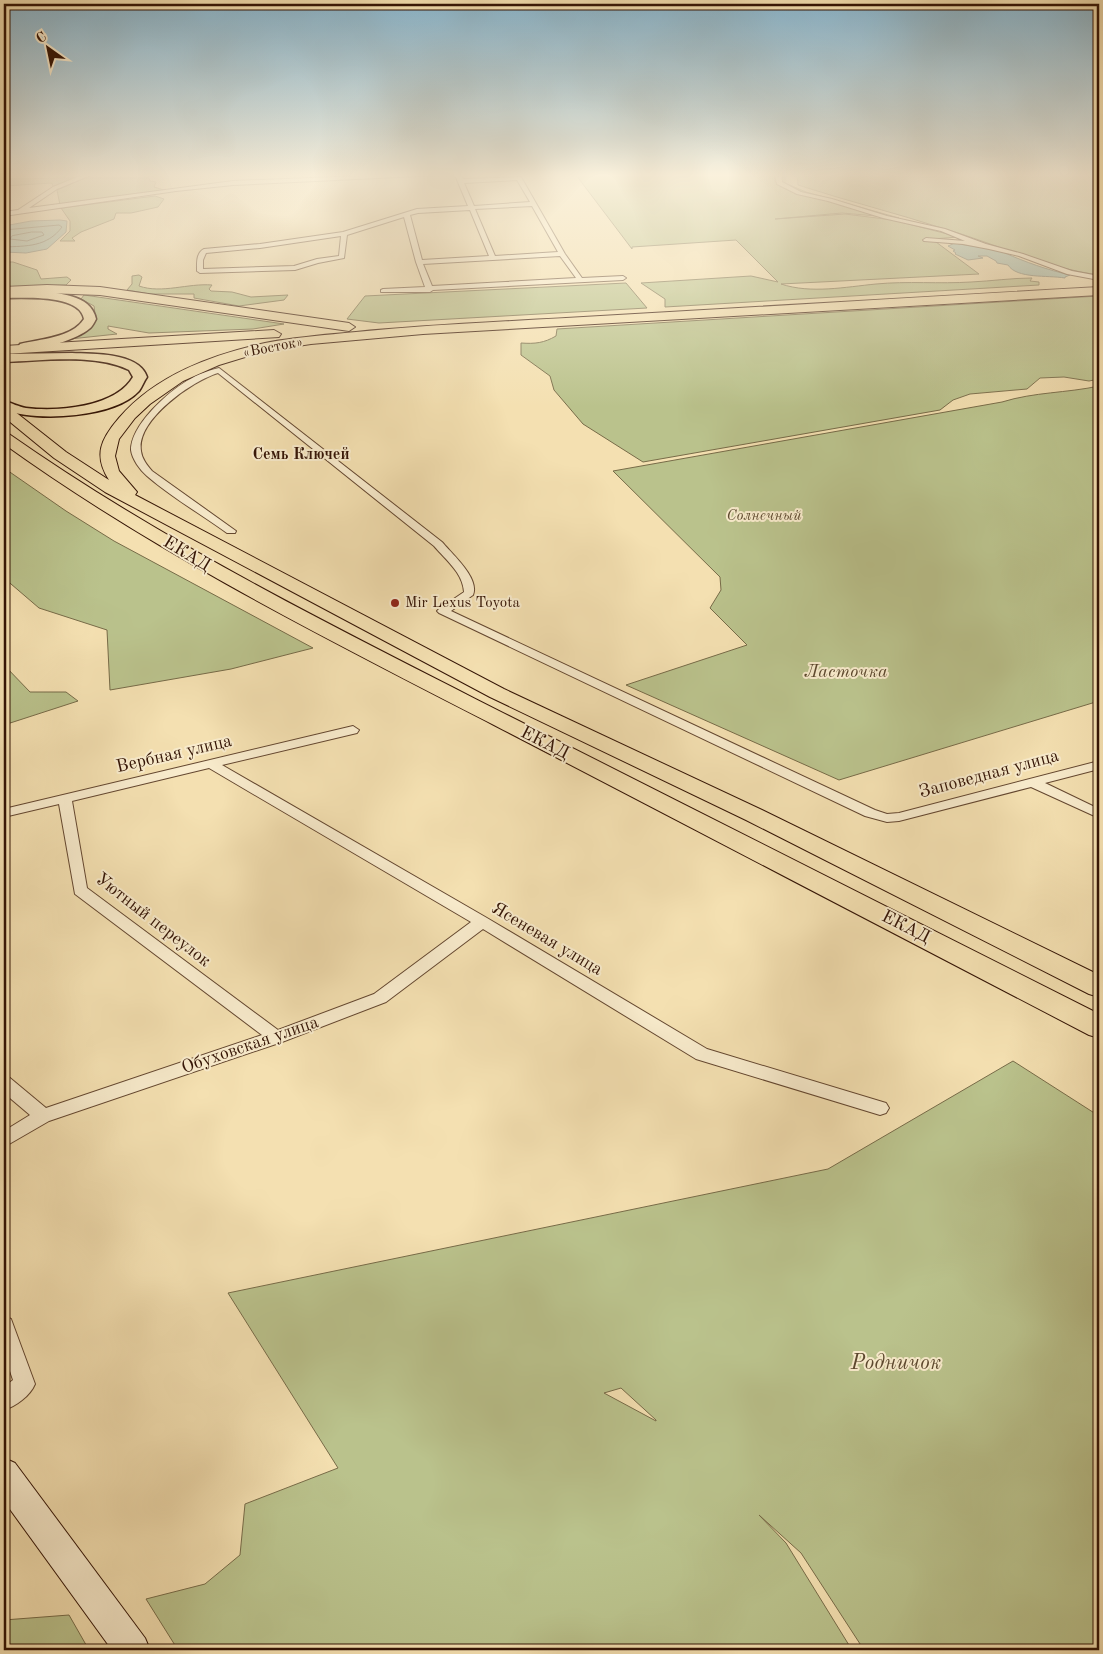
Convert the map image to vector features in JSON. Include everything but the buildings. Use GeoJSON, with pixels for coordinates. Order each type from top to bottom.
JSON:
{"type":"FeatureCollection","features":[{"type":"Feature","properties":{"kind":"highway"},"geometry":{"type":"LineString","coordinates":[[567,320],[1099,286]]}},
{"type":"Feature","properties":{"kind":"highway"},"geometry":{"type":"LineString","coordinates":[[4,291],[47,289],[100,291],[325,325],[396,327]]}},
{"type":"Feature","properties":{"kind":"highway"},"geometry":{"type":"LineString","coordinates":[[567,320],[1099,290]]}},
{"type":"Feature","properties":{"kind":"highway","name":"«Восток»"},"geometry":{"type":"LineString","coordinates":[[4,350],[396,327],[567,320]]}},
{"type":"Feature","properties":{"kind":"highway","name":"«Восток»"},"geometry":{"type":"LineString","coordinates":[[164,518],[124,489],[108,468],[107,458],[113,435],[149,397],[169,382],[188,373],[253,350],[285,343],[567,320]]}},
{"type":"Feature","properties":{"kind":"highway"},"geometry":{"type":"LineString","coordinates":[[4,357],[368,335]]}},
{"type":"Feature","properties":{"kind":"highway","name":"ЕКАД"},"geometry":{"type":"LineString","coordinates":[[4,410],[60,455],[111,489],[164,518],[497,693],[754,815],[1099,987]]}},
{"type":"Feature","properties":{"kind":"highway","name":"ЕКАД"},"geometry":{"type":"LineString","coordinates":[[4,436],[63,479],[229,578],[362,649],[1099,1027]]}},
{"type":"Feature","properties":{"kind":"highway"},"geometry":{"type":"LineString","coordinates":[[4,457],[89,511],[172,554],[229,578]]}},
{"type":"Feature","properties":{"kind":"main road"},"geometry":{"type":"LineString","coordinates":[[4,295],[34,294],[61,298],[81,305],[90,312],[91,317],[88,323],[80,330],[62,338],[4,350]]}},
{"type":"Feature","properties":{"kind":"main road"},"geometry":{"type":"LineString","coordinates":[[4,357],[106,359],[131,365],[137,370],[140,377],[137,385],[126,394],[110,402],[84,409],[36,413],[21,411],[4,405]]}},
{"type":"Feature","properties":{"kind":"main road"},"geometry":{"type":"LineString","coordinates":[[4,1474],[133,1650]]}},
{"type":"Feature","properties":{"kind":"street"},"geometry":{"type":"LineString","coordinates":[[203,252],[200,260],[200,271],[295,268],[317,261],[342,257],[342,252]]}},
{"type":"Feature","properties":{"kind":"street"},"geometry":{"type":"LineString","coordinates":[[416,252],[430,290]]}},
{"type":"Feature","properties":{"kind":"street"},"geometry":{"type":"LineString","coordinates":[[491,252],[493,258]]}},
{"type":"Feature","properties":{"kind":"street"},"geometry":{"type":"LineString","coordinates":[[1009,252],[1075,274],[1099,278]]}},
{"type":"Feature","properties":{"kind":"street"},"geometry":{"type":"LineString","coordinates":[[419,262],[562,254],[581,281]]}},
{"type":"Feature","properties":{"kind":"street"},"geometry":{"type":"LineString","coordinates":[[383,291],[430,290],[623,278]]}},
{"type":"Feature","properties":{"kind":"street","name":"Заповедная улица"},"geometry":{"type":"LineString","coordinates":[[231,531],[149,473],[141,464],[135,446],[138,436],[148,421],[173,395],[186,384],[205,374],[219,370],[438,544],[462,572],[469,586],[468,593],[443,611],[870,813],[887,818],[899,818],[1099,765]]}},
{"type":"Feature","properties":{"kind":"street","name":"Вербная улица"},"geometry":{"type":"LineString","coordinates":[[4,813],[353,730]]}},
{"type":"Feature","properties":{"kind":"street","name":"Ясеневая улица"},"geometry":{"type":"LineString","coordinates":[[211,764],[482,922],[702,1054],[880,1108]]}},
{"type":"Feature","properties":{"kind":"street"},"geometry":{"type":"LineString","coordinates":[[1031,782],[1099,814]]}},
{"type":"Feature","properties":{"kind":"street","name":"Уютный переулок"},"geometry":{"type":"LineString","coordinates":[[65,799],[80,890],[276,1037]]}},
{"type":"Feature","properties":{"kind":"street","name":"Обуховская улица"},"geometry":{"type":"LineString","coordinates":[[4,1140],[42,1116],[276,1037],[380,998],[482,922]]}},
{"type":"Feature","properties":{"kind":"street"},"geometry":{"type":"LineString","coordinates":[[4,1083],[42,1116]]}},
{"type":"Feature","properties":{"kind":"street"},"geometry":{"type":"LineString","coordinates":[[4,1326],[25,1384],[4,1400]]}},
{"type":"Feature","properties":{"kind":"green space"},"geometry":{"type":"Polygon","coordinates":[[[748,252],[950,252],[979,274],[781,284],[804,289],[828,289],[888,283],[979,282],[1017,278],[1032,278],[1030,281],[1039,282],[1039,285],[665,307],[665,299],[641,283],[751,276],[778,282],[748,252]]]}},
{"type":"Feature","properties":{"kind":"green space"},"geometry":{"type":"Polygon","coordinates":[[[1014,252],[1099,252],[1099,275],[1079,272],[1014,252]]]}},
{"type":"Feature","properties":{"kind":"green space"},"geometry":{"type":"Polygon","coordinates":[[[4,262],[13,262],[37,270],[41,279],[67,277],[71,280],[66,285],[4,287],[4,262]]]}},
{"type":"Feature","properties":{"kind":"green space"},"geometry":{"type":"Polygon","coordinates":[[[139,275],[142,277],[139,286],[148,288],[166,289],[194,285],[212,285],[209,289],[211,291],[232,292],[251,297],[288,295],[284,300],[239,306],[194,298],[194,294],[150,294],[127,290],[132,284],[132,276],[139,275]]]}},
{"type":"Feature","properties":{"kind":"green space"},"geometry":{"type":"Polygon","coordinates":[[[626,283],[647,308],[379,323],[347,319],[365,296],[626,283]]]}},
{"type":"Feature","properties":{"kind":"green space"},"geometry":{"type":"Polygon","coordinates":[[[84,295],[284,324],[253,329],[149,333],[108,326],[108,329],[117,334],[70,339],[70,336],[78,334],[96,321],[94,306],[81,299],[84,295]]]}},
{"type":"Feature","properties":{"kind":"green space"},"geometry":{"type":"Polygon","coordinates":[[[1099,296],[1099,379],[1089,381],[1064,377],[1040,378],[1027,389],[970,394],[953,400],[940,410],[643,462],[583,424],[554,390],[550,376],[521,355],[521,343],[543,342],[556,336],[557,329],[1099,296]]]}},
{"type":"Feature","properties":{"kind":"green space"},"geometry":{"type":"Polygon","coordinates":[[[1099,386],[1099,701],[839,780],[626,685],[747,645],[710,608],[721,590],[720,577],[613,471],[1002,402],[1026,396],[1099,386]]]}},
{"type":"Feature","properties":{"kind":"green space"},"geometry":{"type":"Polygon","coordinates":[[[4,468],[66,511],[114,541],[313,648],[231,669],[110,690],[107,630],[39,608],[4,578],[4,468]]]}},
{"type":"Feature","properties":{"kind":"green space"},"geometry":{"type":"Polygon","coordinates":[[[4,665],[30,692],[66,692],[78,701],[4,725],[4,665]]]}},
{"type":"Feature","properties":{"kind":"green space","name":"Родничок"},"geometry":{"type":"Polygon","coordinates":[[[1013,1061],[1099,1116],[1099,1650],[864,1650],[801,1553],[759,1515],[786,1543],[852,1650],[178,1650],[146,1599],[205,1584],[240,1555],[245,1504],[338,1468],[228,1293],[828,1169],[1013,1061]],[[621,1388],[604,1393],[656,1421],[621,1388]]]}},
{"type":"Feature","properties":{"kind":"green space"},"geometry":{"type":"Polygon","coordinates":[[[69,1615],[89,1650],[4,1650],[4,1620],[69,1615]]]}},
{"type":"Feature","properties":{"kind":"water"},"geometry":{"type":"Polygon","coordinates":[[[1002,252],[1037,266],[1070,275],[1065,278],[1033,276],[1018,273],[1008,265],[997,263],[987,256],[978,256],[983,258],[968,260],[956,253],[1002,252]]]}},
{"type":"Feature","properties":{"kind":"place","name":"Mir Lexus Toyota"},"geometry":{"type":"Point","coordinates":[395,603]}},
{"type":"Feature","properties":{"kind":"district","name":"Семь Ключей"},"geometry":{"type":"Point","coordinates":[301,455]}},
{"type":"Feature","properties":{"kind":"park label","name":"Солнечный"},"geometry":{"type":"Point","coordinates":[764,516]}},
{"type":"Feature","properties":{"kind":"park label","name":"Ласточка"},"geometry":{"type":"Point","coordinates":[846,672]}}]}
